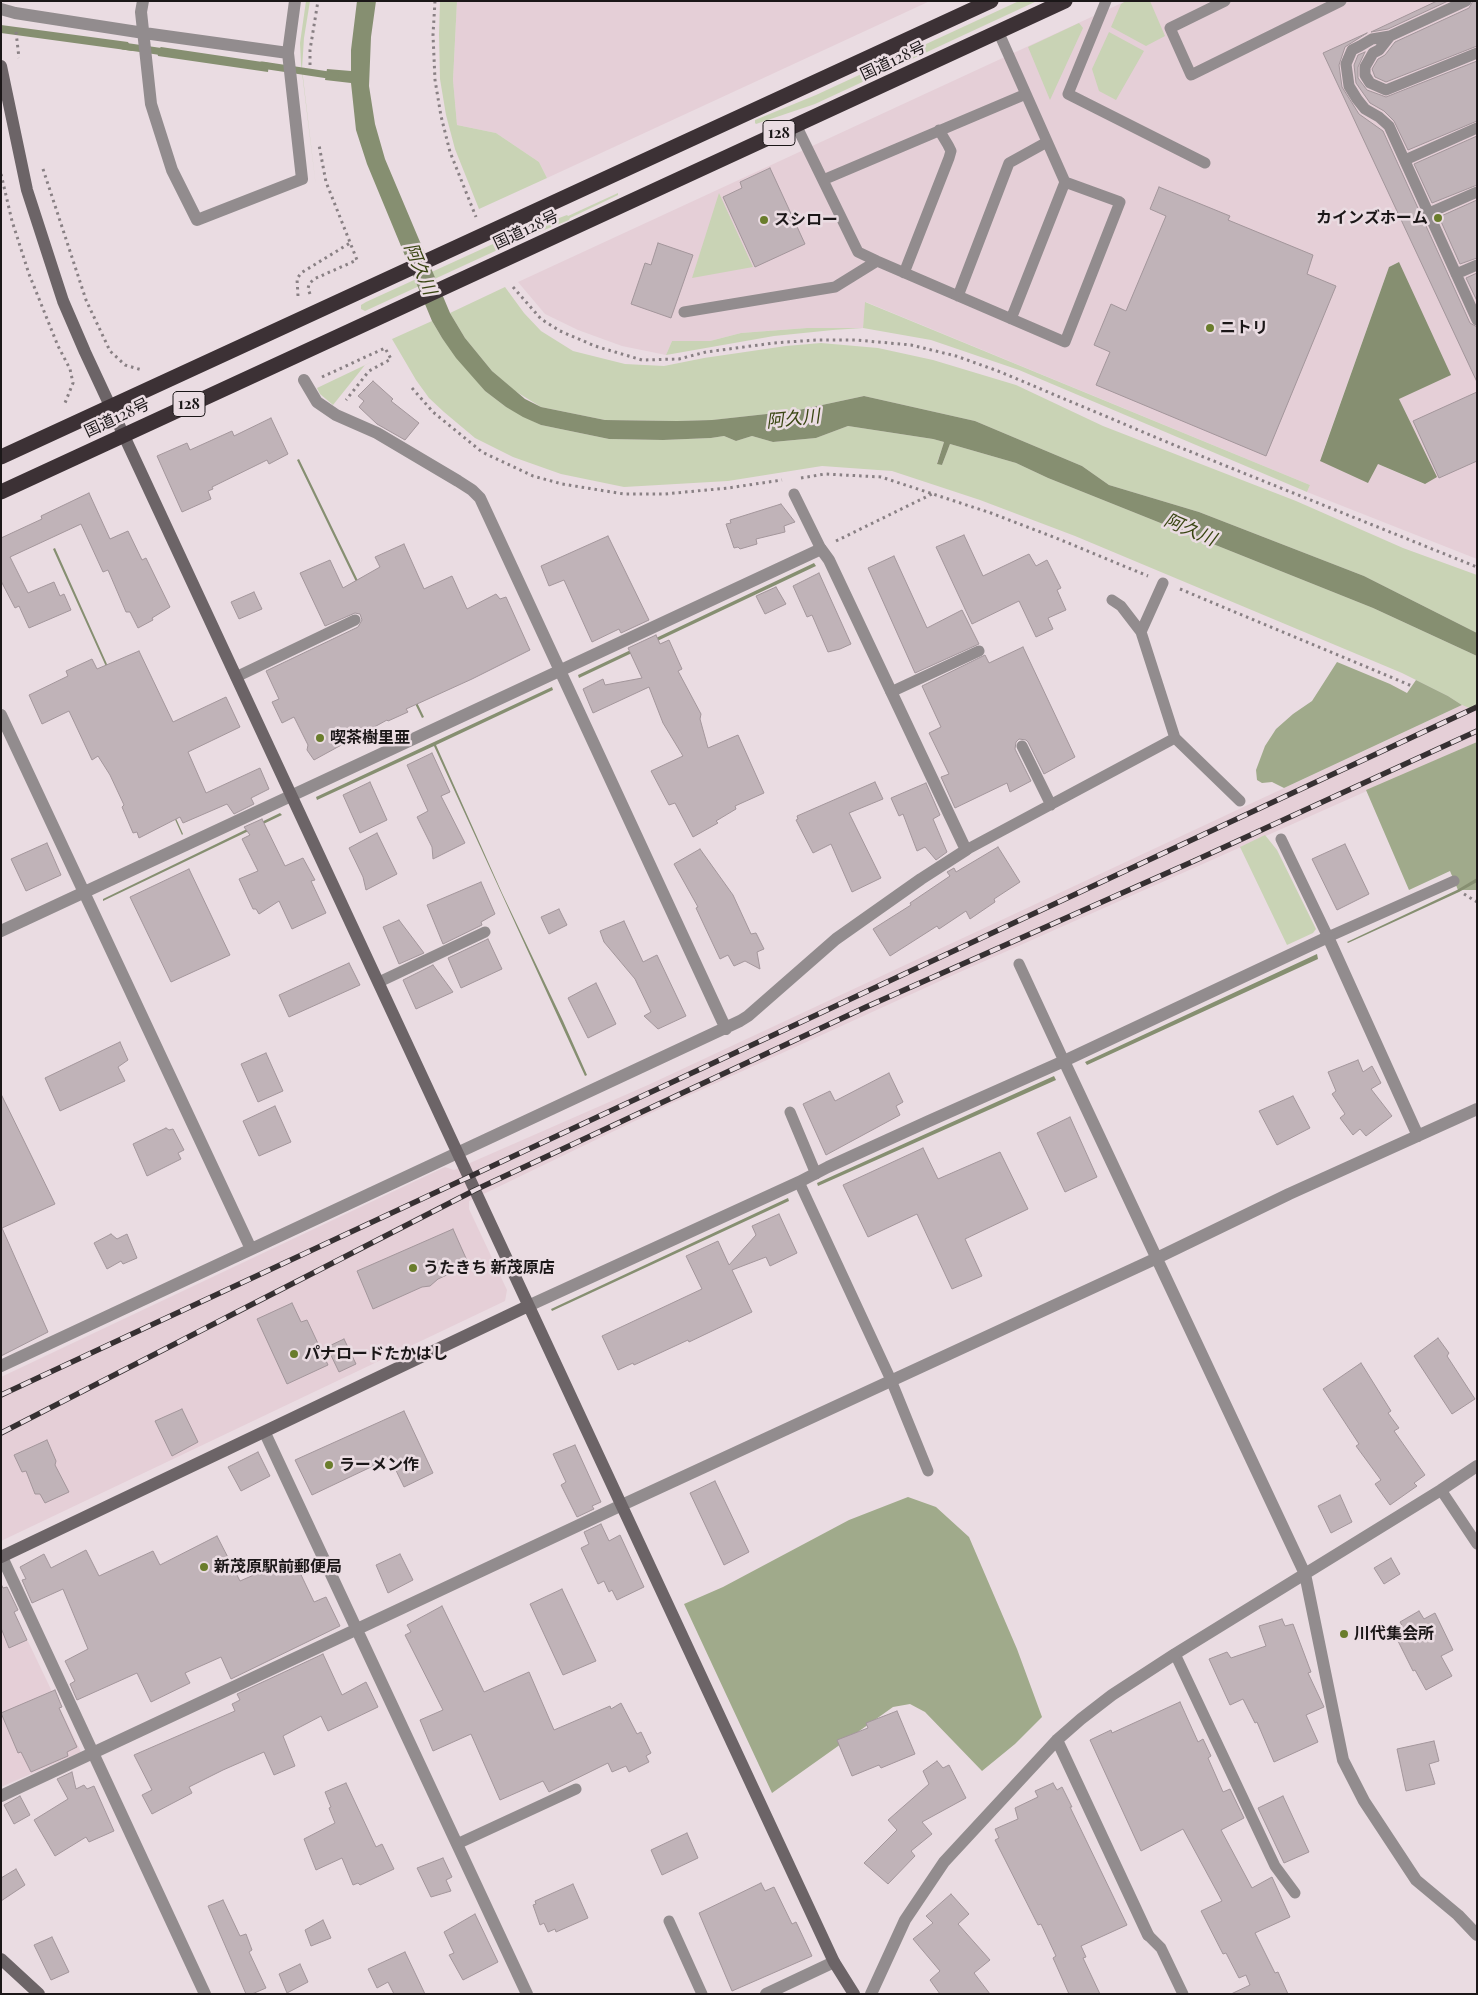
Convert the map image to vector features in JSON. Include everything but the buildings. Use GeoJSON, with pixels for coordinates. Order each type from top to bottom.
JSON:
{"type":"FeatureCollection","features":[{"type":"Feature","properties":{"kind":"highway","name":"国道128号"},"geometry":{"type":"LineString","coordinates":[[1,457],[991,1]]}},
{"type":"Feature","properties":{"kind":"highway","name":"国道128号"},"geometry":{"type":"LineString","coordinates":[[1,492],[1065,1]]}},
{"type":"Feature","properties":{"kind":"street"},"geometry":{"type":"LineString","coordinates":[[143,1],[141,12],[151,104],[172,170],[197,220],[302,178],[288,53],[295,1]]}},
{"type":"Feature","properties":{"kind":"street"},"geometry":{"type":"LineString","coordinates":[[1,9],[15,13],[144,33],[288,53]]}},
{"type":"Feature","properties":{"kind":"street"},"geometry":{"type":"LineString","coordinates":[[1,66],[2,80],[27,190],[63,302],[123,435],[834,1962],[854,1994]]}},
{"type":"Feature","properties":{"kind":"street"},"geometry":{"type":"LineString","coordinates":[[304,380],[317,402],[336,415],[377,433],[472,490],[486,508],[514,576],[726,1029]]}},
{"type":"Feature","properties":{"kind":"street"},"geometry":{"type":"LineString","coordinates":[[1,931],[821,549],[829,560],[966,850],[921,878],[843,933],[748,1016],[726,1029],[1,1366]]}},
{"type":"Feature","properties":{"kind":"street"},"geometry":{"type":"LineString","coordinates":[[1,715],[252,1249]]}},
{"type":"Feature","properties":{"kind":"street"},"geometry":{"type":"LineString","coordinates":[[204,1994],[2,1557],[528,1306],[799,1182],[929,1120],[1064,1061],[1328,937],[1418,1136]]}},
{"type":"Feature","properties":{"kind":"street"},"geometry":{"type":"LineString","coordinates":[[1064,1061],[1305,1574],[1342,1760],[1364,1801],[1416,1880],[1458,1915],[1477,1935]]}},
{"type":"Feature","properties":{"kind":"street"},"geometry":{"type":"LineString","coordinates":[[1,1796],[93,1754],[160,1720],[261,1675],[622,1505],[1157,1258],[1289,1194],[1477,1109]]}},
{"type":"Feature","properties":{"kind":"street"},"geometry":{"type":"LineString","coordinates":[[265,1433],[527,1994]]}},
{"type":"Feature","properties":{"kind":"street"},"geometry":{"type":"LineString","coordinates":[[871,1994],[905,1920],[944,1862],[1057,1740],[1081,1719],[1112,1695],[1175,1654],[1442,1490],[1477,1466]]}},
{"type":"Feature","properties":{"kind":"street"},"geometry":{"type":"LineString","coordinates":[[1057,1740],[1148,1935]]}},
{"type":"Feature","properties":{"kind":"street"},"geometry":{"type":"LineString","coordinates":[[1,1959],[38,1994]]}},
{"type":"Feature","properties":{"kind":"street"},"geometry":{"type":"LineString","coordinates":[[766,1994],[834,1962]]}},
{"type":"Feature","properties":{"kind":"lane"},"geometry":{"type":"LineString","coordinates":[[1106,1],[1068,94],[1205,163]]}},
{"type":"Feature","properties":{"kind":"lane"},"geometry":{"type":"LineString","coordinates":[[1224,1],[1170,28],[1191,74],[1341,1]]}},
{"type":"Feature","properties":{"kind":"lane"},"geometry":{"type":"LineString","coordinates":[[1466,1],[1390,36],[1372,39],[1352,50],[1348,57],[1346,72],[1352,93],[1365,109],[1385,121],[1477,320]]}},
{"type":"Feature","properties":{"kind":"lane"},"geometry":{"type":"LineString","coordinates":[[998,31],[1065,182],[1011,319]]}},
{"type":"Feature","properties":{"kind":"lane"},"geometry":{"type":"LineString","coordinates":[[1390,36],[1379,50],[1373,53],[1365,67],[1365,75],[1370,83],[1386,90],[1477,53]]}},
{"type":"Feature","properties":{"kind":"lane"},"geometry":{"type":"LineString","coordinates":[[823,180],[1026,94]]}},
{"type":"Feature","properties":{"kind":"lane"},"geometry":{"type":"LineString","coordinates":[[796,125],[858,252],[1064,342],[1120,202],[1065,182]]}},
{"type":"Feature","properties":{"kind":"lane"},"geometry":{"type":"LineString","coordinates":[[1404,160],[1477,128]]}},
{"type":"Feature","properties":{"kind":"lane"},"geometry":{"type":"LineString","coordinates":[[904,273],[950,151],[939,130]]}},
{"type":"Feature","properties":{"kind":"lane"},"geometry":{"type":"LineString","coordinates":[[958,296],[1009,163],[1047,142]]}},
{"type":"Feature","properties":{"kind":"lane"},"geometry":{"type":"LineString","coordinates":[[1429,213],[1477,192]]}},
{"type":"Feature","properties":{"kind":"lane"},"geometry":{"type":"LineString","coordinates":[[684,312],[836,287],[876,261]]}},
{"type":"Feature","properties":{"kind":"lane"},"geometry":{"type":"LineString","coordinates":[[1456,274],[1477,265]]}},
{"type":"Feature","properties":{"kind":"lane"},"geometry":{"type":"LineString","coordinates":[[794,494],[821,549]]}},
{"type":"Feature","properties":{"kind":"lane"},"geometry":{"type":"LineString","coordinates":[[1141,632],[1163,583]]}},
{"type":"Feature","properties":{"kind":"lane"},"geometry":{"type":"LineString","coordinates":[[1112,600],[1121,606],[1141,632],[1175,738],[1240,800]]}},
{"type":"Feature","properties":{"kind":"lane"},"geometry":{"type":"LineString","coordinates":[[236,677],[355,620]]}},
{"type":"Feature","properties":{"kind":"lane"},"geometry":{"type":"LineString","coordinates":[[891,692],[980,650]]}},
{"type":"Feature","properties":{"kind":"lane"},"geometry":{"type":"LineString","coordinates":[[966,850],[1175,738]]}},
{"type":"Feature","properties":{"kind":"lane"},"geometry":{"type":"LineString","coordinates":[[1022,746],[1051,804]]}},
{"type":"Feature","properties":{"kind":"lane"},"geometry":{"type":"LineString","coordinates":[[1281,839],[1328,937],[1454,881]]}},
{"type":"Feature","properties":{"kind":"lane"},"geometry":{"type":"LineString","coordinates":[[379,982],[485,932]]}},
{"type":"Feature","properties":{"kind":"lane"},"geometry":{"type":"LineString","coordinates":[[1019,964],[1064,1061]]}},
{"type":"Feature","properties":{"kind":"lane"},"geometry":{"type":"LineString","coordinates":[[790,1112],[816,1174]]}},
{"type":"Feature","properties":{"kind":"lane"},"geometry":{"type":"LineString","coordinates":[[799,1182],[891,1380],[928,1471]]}},
{"type":"Feature","properties":{"kind":"lane"},"geometry":{"type":"LineString","coordinates":[[1442,1490],[1477,1544]]}},
{"type":"Feature","properties":{"kind":"lane"},"geometry":{"type":"LineString","coordinates":[[1175,1654],[1275,1866],[1295,1893]]}},
{"type":"Feature","properties":{"kind":"lane"},"geometry":{"type":"LineString","coordinates":[[457,1844],[576,1789]]}},
{"type":"Feature","properties":{"kind":"lane"},"geometry":{"type":"LineString","coordinates":[[669,1921],[702,1994]]}},
{"type":"Feature","properties":{"kind":"lane"},"geometry":{"type":"LineString","coordinates":[[1148,1935],[1161,1948],[1182,1994]]}},
{"type":"Feature","properties":{"kind":"path"},"geometry":{"type":"LineString","coordinates":[[310,68],[310,50],[318,1]]}},
{"type":"Feature","properties":{"kind":"path"},"geometry":{"type":"LineString","coordinates":[[434,1],[435,80],[441,116],[450,152],[477,217]]}},
{"type":"Feature","properties":{"kind":"path"},"geometry":{"type":"LineString","coordinates":[[15,13],[19,61]]}},
{"type":"Feature","properties":{"kind":"path"},"geometry":{"type":"LineString","coordinates":[[310,295],[309,284],[314,279],[357,260],[326,182],[317,137]]}},
{"type":"Feature","properties":{"kind":"path"},"geometry":{"type":"LineString","coordinates":[[41,162],[86,300],[110,351],[126,365],[142,370]]}},
{"type":"Feature","properties":{"kind":"path"},"geometry":{"type":"LineString","coordinates":[[1,174],[12,221],[29,274],[58,346],[70,369],[73,383],[65,403]]}},
{"type":"Feature","properties":{"kind":"path"},"geometry":{"type":"LineString","coordinates":[[298,296],[297,279],[301,273],[350,243]]}},
{"type":"Feature","properties":{"kind":"path"},"geometry":{"type":"LineString","coordinates":[[513,287],[541,319],[560,331],[595,346],[642,360],[679,359],[706,352],[774,343],[816,340],[856,340],[911,346],[956,356],[998,371],[1174,445],[1477,567]]}},
{"type":"Feature","properties":{"kind":"path"},"geometry":{"type":"LineString","coordinates":[[316,373],[319,379],[385,348],[391,359],[370,371],[336,415]]}},
{"type":"Feature","properties":{"kind":"path"},"geometry":{"type":"LineString","coordinates":[[412,388],[433,412],[482,452],[533,476],[562,484],[624,494],[665,494],[786,480]]}},
{"type":"Feature","properties":{"kind":"path"},"geometry":{"type":"LineString","coordinates":[[796,478],[825,474],[881,477],[991,513],[1056,538],[1412,686]]}},
{"type":"Feature","properties":{"kind":"path"},"geometry":{"type":"LineString","coordinates":[[821,549],[932,494]]}},
{"type":"Feature","properties":{"kind":"shaded area"},"geometry":{"type":"Polygon","coordinates":[[[306,1],[310,1],[304,38],[302,69],[316,187],[301,64],[300,43],[306,1]]]}},
{"type":"Feature","properties":{"kind":"shaded area"},"geometry":{"type":"Polygon","coordinates":[[[440,1],[457,1],[453,80],[457,125],[496,133],[539,162],[547,178],[479,209],[455,149],[446,115],[440,79],[440,1]]]}},
{"type":"Feature","properties":{"kind":"shaded area"},"geometry":{"type":"Polygon","coordinates":[[[457,1],[930,1],[547,178],[539,162],[496,133],[457,125],[453,80],[457,1]]]}},
{"type":"Feature","properties":{"kind":"shaded area"},"geometry":{"type":"Polygon","coordinates":[[[1019,1],[1037,1],[815,104],[755,123],[755,120],[816,95],[1019,1]]]}},
{"type":"Feature","properties":{"kind":"shaded area"},"geometry":{"type":"Polygon","coordinates":[[[1126,1],[1477,1],[1477,559],[1307,492],[1310,485],[866,302],[863,328],[807,328],[741,333],[710,341],[672,341],[666,355],[622,346],[578,330],[545,314],[518,282],[1126,1]],[[1399,262],[1389,267],[1320,460],[1378,464],[1424,484],[1399,398],[1399,262]]]}},
{"type":"Feature","properties":{"kind":"shaded area"},"geometry":{"type":"Polygon","coordinates":[[[1126,1],[1150,1],[1165,36],[1146,46],[1111,27],[1121,4],[1126,1]]]}},
{"type":"Feature","properties":{"kind":"shaded area"},"geometry":{"type":"Polygon","coordinates":[[[1079,23],[1083,28],[1050,100],[1028,47],[1079,23]]]}},
{"type":"Feature","properties":{"kind":"shaded area"},"geometry":{"type":"Polygon","coordinates":[[[1109,32],[1144,51],[1116,100],[1099,91],[1092,69],[1109,32]]]}},
{"type":"Feature","properties":{"kind":"shaded area"},"geometry":{"type":"Polygon","coordinates":[[[618,193],[618,195],[569,220],[517,241],[365,311],[361,309],[361,305],[366,302],[506,238],[568,216],[618,193]]]}},
{"type":"Feature","properties":{"kind":"shaded area"},"geometry":{"type":"Polygon","coordinates":[[[719,193],[753,267],[692,278],[719,193]]]}},
{"type":"Feature","properties":{"kind":"shaded area"},"geometry":{"type":"Polygon","coordinates":[[[505,287],[524,313],[541,331],[573,351],[625,364],[664,366],[704,358],[821,343],[878,348],[933,360],[1016,385],[1103,426],[1296,501],[1403,548],[1477,575],[1477,633],[1364,576],[1199,512],[1109,485],[1082,466],[975,421],[864,396],[794,411],[713,420],[605,420],[541,407],[515,391],[492,371],[465,338],[450,313],[505,287]]]}},
{"type":"Feature","properties":{"kind":"shaded area"},"geometry":{"type":"Polygon","coordinates":[[[865,302],[1310,485],[1307,492],[1019,370],[931,340],[863,328],[865,302]]]}},
{"type":"Feature","properties":{"kind":"shaded area"},"geometry":{"type":"Polygon","coordinates":[[[432,321],[442,338],[485,391],[506,407],[541,425],[609,439],[663,440],[724,436],[736,441],[752,436],[773,442],[816,438],[848,426],[944,442],[937,463],[942,465],[950,444],[1016,463],[1048,478],[1373,608],[1477,656],[1477,711],[1402,673],[1075,536],[980,500],[892,471],[822,466],[728,481],[624,487],[561,474],[513,457],[475,438],[429,398],[416,380],[392,339],[432,321]]]}},
{"type":"Feature","properties":{"kind":"shaded area"},"geometry":{"type":"Polygon","coordinates":[[[807,328],[863,328],[774,336],[666,355],[672,341],[710,341],[741,333],[807,328]]]}},
{"type":"Feature","properties":{"kind":"shaded area"},"geometry":{"type":"Polygon","coordinates":[[[365,365],[333,405],[320,394],[317,388],[365,365]]]}},
{"type":"Feature","properties":{"kind":"shaded area"},"geometry":{"type":"Polygon","coordinates":[[[1337,662],[1407,693],[1416,680],[1462,705],[1284,788],[1272,782],[1262,783],[1257,780],[1256,770],[1265,746],[1276,729],[1312,701],[1337,662]]]}},
{"type":"Feature","properties":{"kind":"shaded area"},"geometry":{"type":"Polygon","coordinates":[[[1462,705],[1477,711],[1477,742],[960,972],[668,1105],[469,1201],[469,1209],[507,1290],[505,1301],[1,1541],[1,1377],[445,1167],[454,1170],[648,1085],[1462,705]]]}},
{"type":"Feature","properties":{"kind":"shaded area"},"geometry":{"type":"Polygon","coordinates":[[[1477,742],[1477,890],[1458,890],[1450,871],[1409,890],[1366,790],[1477,742]]]}},
{"type":"Feature","properties":{"kind":"shaded area"},"geometry":{"type":"Polygon","coordinates":[[[1265,835],[1277,850],[1316,929],[1313,933],[1287,945],[1240,847],[1265,835]]]}},
{"type":"Feature","properties":{"kind":"shaded area"},"geometry":{"type":"Polygon","coordinates":[[[908,1497],[936,1507],[969,1537],[1017,1649],[1042,1717],[1015,1744],[982,1771],[925,1712],[910,1704],[893,1707],[772,1793],[684,1604],[723,1587],[849,1520],[908,1497]]]}},
{"type":"Feature","properties":{"kind":"shaded area"},"geometry":{"type":"Polygon","coordinates":[[[1,1585],[81,1752],[1,1787],[1,1585]]]}},
{"type":"Feature","properties":{"kind":"water","name":"阿久川"},"geometry":{"type":"Polygon","coordinates":[[[357,1],[376,1],[371,37],[369,86],[375,124],[385,159],[450,313],[465,338],[492,371],[525,399],[541,407],[605,420],[677,421],[712,420],[794,411],[864,396],[975,421],[1082,466],[1109,485],[1199,512],[1364,576],[1477,633],[1477,656],[1373,608],[1048,478],[1016,463],[950,444],[942,465],[937,464],[944,442],[933,439],[848,426],[816,438],[773,442],[752,436],[736,441],[724,436],[663,440],[609,439],[541,425],[523,417],[485,391],[456,358],[432,321],[367,164],[356,130],[351,83],[325,80],[327,69],[351,71],[351,50],[357,1]]]}},
{"type":"Feature","properties":{"kind":"water"},"geometry":{"type":"Polygon","coordinates":[[[1,25],[128,42],[133,51],[1,33],[1,25]]]}},
{"type":"Feature","properties":{"kind":"water"},"geometry":{"type":"Polygon","coordinates":[[[161,47],[269,63],[268,72],[158,56],[157,50],[161,47]]]}},
{"type":"Feature","properties":{"kind":"water"},"geometry":{"type":"Polygon","coordinates":[[[1399,262],[1451,375],[1399,399],[1437,477],[1425,484],[1378,464],[1368,483],[1320,461],[1389,267],[1399,262]]]}},
{"type":"Feature","properties":{"kind":"water"},"geometry":{"type":"Polygon","coordinates":[[[299,459],[424,717],[422,718],[297,460],[299,459]]]}},
{"type":"Feature","properties":{"kind":"water"},"geometry":{"type":"Polygon","coordinates":[[[55,548],[183,834],[182,835],[53,549],[55,548]]]}},
{"type":"Feature","properties":{"kind":"water"},"geometry":{"type":"Polygon","coordinates":[[[814,563],[816,566],[579,678],[578,675],[814,563]]]}},
{"type":"Feature","properties":{"kind":"water"},"geometry":{"type":"Polygon","coordinates":[[[552,687],[553,690],[436,745],[502,893],[563,1021],[587,1075],[585,1076],[434,746],[317,800],[316,797],[552,687]]]}},
{"type":"Feature","properties":{"kind":"water"},"geometry":{"type":"Polygon","coordinates":[[[280,813],[282,815],[103,901],[103,899],[280,813]]]}},
{"type":"Feature","properties":{"kind":"water"},"geometry":{"type":"Polygon","coordinates":[[[1477,878],[1477,882],[1459,892],[1347,942],[1457,890],[1477,878]]]}},
{"type":"Feature","properties":{"kind":"water"},"geometry":{"type":"Polygon","coordinates":[[[1317,954],[1318,959],[1087,1065],[1085,1062],[1317,954]]]}},
{"type":"Feature","properties":{"kind":"water"},"geometry":{"type":"Polygon","coordinates":[[[1054,1076],[1056,1080],[818,1186],[817,1183],[1054,1076]]]}},
{"type":"Feature","properties":{"kind":"water"},"geometry":{"type":"Polygon","coordinates":[[[788,1198],[789,1201],[552,1311],[551,1309],[788,1198]]]}},
{"type":"Feature","properties":{"kind":"waterway"},"geometry":{"type":"LineString","coordinates":[[123,46],[164,52]]}},
{"type":"Feature","properties":{"kind":"waterway"},"geometry":{"type":"LineString","coordinates":[[262,65],[335,76]]}},
{"type":"Feature","properties":{"kind":"railway"},"geometry":{"type":"LineString","coordinates":[[1,1395],[1477,707]]}},
{"type":"Feature","properties":{"kind":"railway"},"geometry":{"type":"LineString","coordinates":[[1,1433],[475,1190],[866,1007],[1194,861],[1477,731]]}},
{"type":"Feature","properties":{"kind":"place","name":"カインズホーム"},"geometry":{"type":"Point","coordinates":[1438,218]}},
{"type":"Feature","properties":{"kind":"place","name":"スシロー"},"geometry":{"type":"Point","coordinates":[764,220]}},
{"type":"Feature","properties":{"kind":"place","name":"ニトリ"},"geometry":{"type":"Point","coordinates":[1210,328]}},
{"type":"Feature","properties":{"kind":"place","name":"喫茶樹里亜"},"geometry":{"type":"Point","coordinates":[320,738]}},
{"type":"Feature","properties":{"kind":"place","name":"うたきち 新茂原店"},"geometry":{"type":"Point","coordinates":[413,1268]}},
{"type":"Feature","properties":{"kind":"place","name":"パナロードたかはし"},"geometry":{"type":"Point","coordinates":[294,1354]}},
{"type":"Feature","properties":{"kind":"place","name":"ラーメン作"},"geometry":{"type":"Point","coordinates":[329,1465]}},
{"type":"Feature","properties":{"kind":"place","name":"新茂原駅前郵便局"},"geometry":{"type":"Point","coordinates":[204,1567]}},
{"type":"Feature","properties":{"kind":"place","name":"川代集会所"},"geometry":{"type":"Point","coordinates":[1344,1634]}}]}
